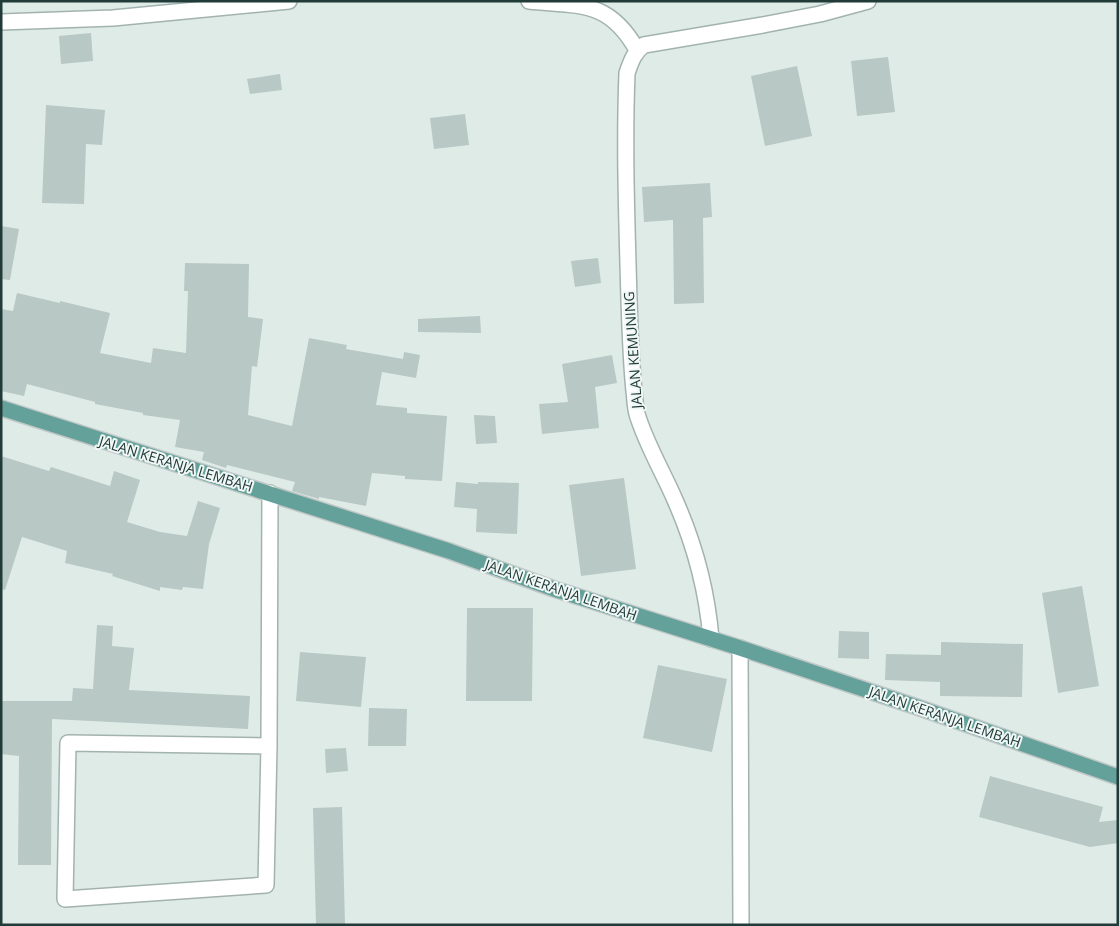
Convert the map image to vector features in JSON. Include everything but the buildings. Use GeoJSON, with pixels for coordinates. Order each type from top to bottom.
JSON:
{"type":"FeatureCollection","features":[{"type":"Feature","properties":{"kind":"main road","name":"JALAN KERANJA LEMBAH"},"geometry":{"type":"LineString","coordinates":[[1,408],[448,551],[554,589],[917,706],[1118,777]]}},
{"type":"Feature","properties":{"kind":"street"},"geometry":{"type":"LineString","coordinates":[[1,22],[113,18],[289,1]]}},
{"type":"Feature","properties":{"kind":"street"},"geometry":{"type":"LineString","coordinates":[[529,1],[598,10],[609,16],[622,28],[637,50],[644,45],[772,24],[868,1]]}},
{"type":"Feature","properties":{"kind":"street","name":"JALAN KEMUNING"},"geometry":{"type":"LineString","coordinates":[[637,50],[627,73],[626,101],[629,295],[637,412],[645,436],[676,500],[691,541],[703,582],[711,639]]}},
{"type":"Feature","properties":{"kind":"street"},"geometry":{"type":"LineString","coordinates":[[269,746],[68,743],[65,899],[266,885],[269,746],[270,493]]}},
{"type":"Feature","properties":{"kind":"street"},"geometry":{"type":"LineString","coordinates":[[740,648],[741,925]]}}]}
